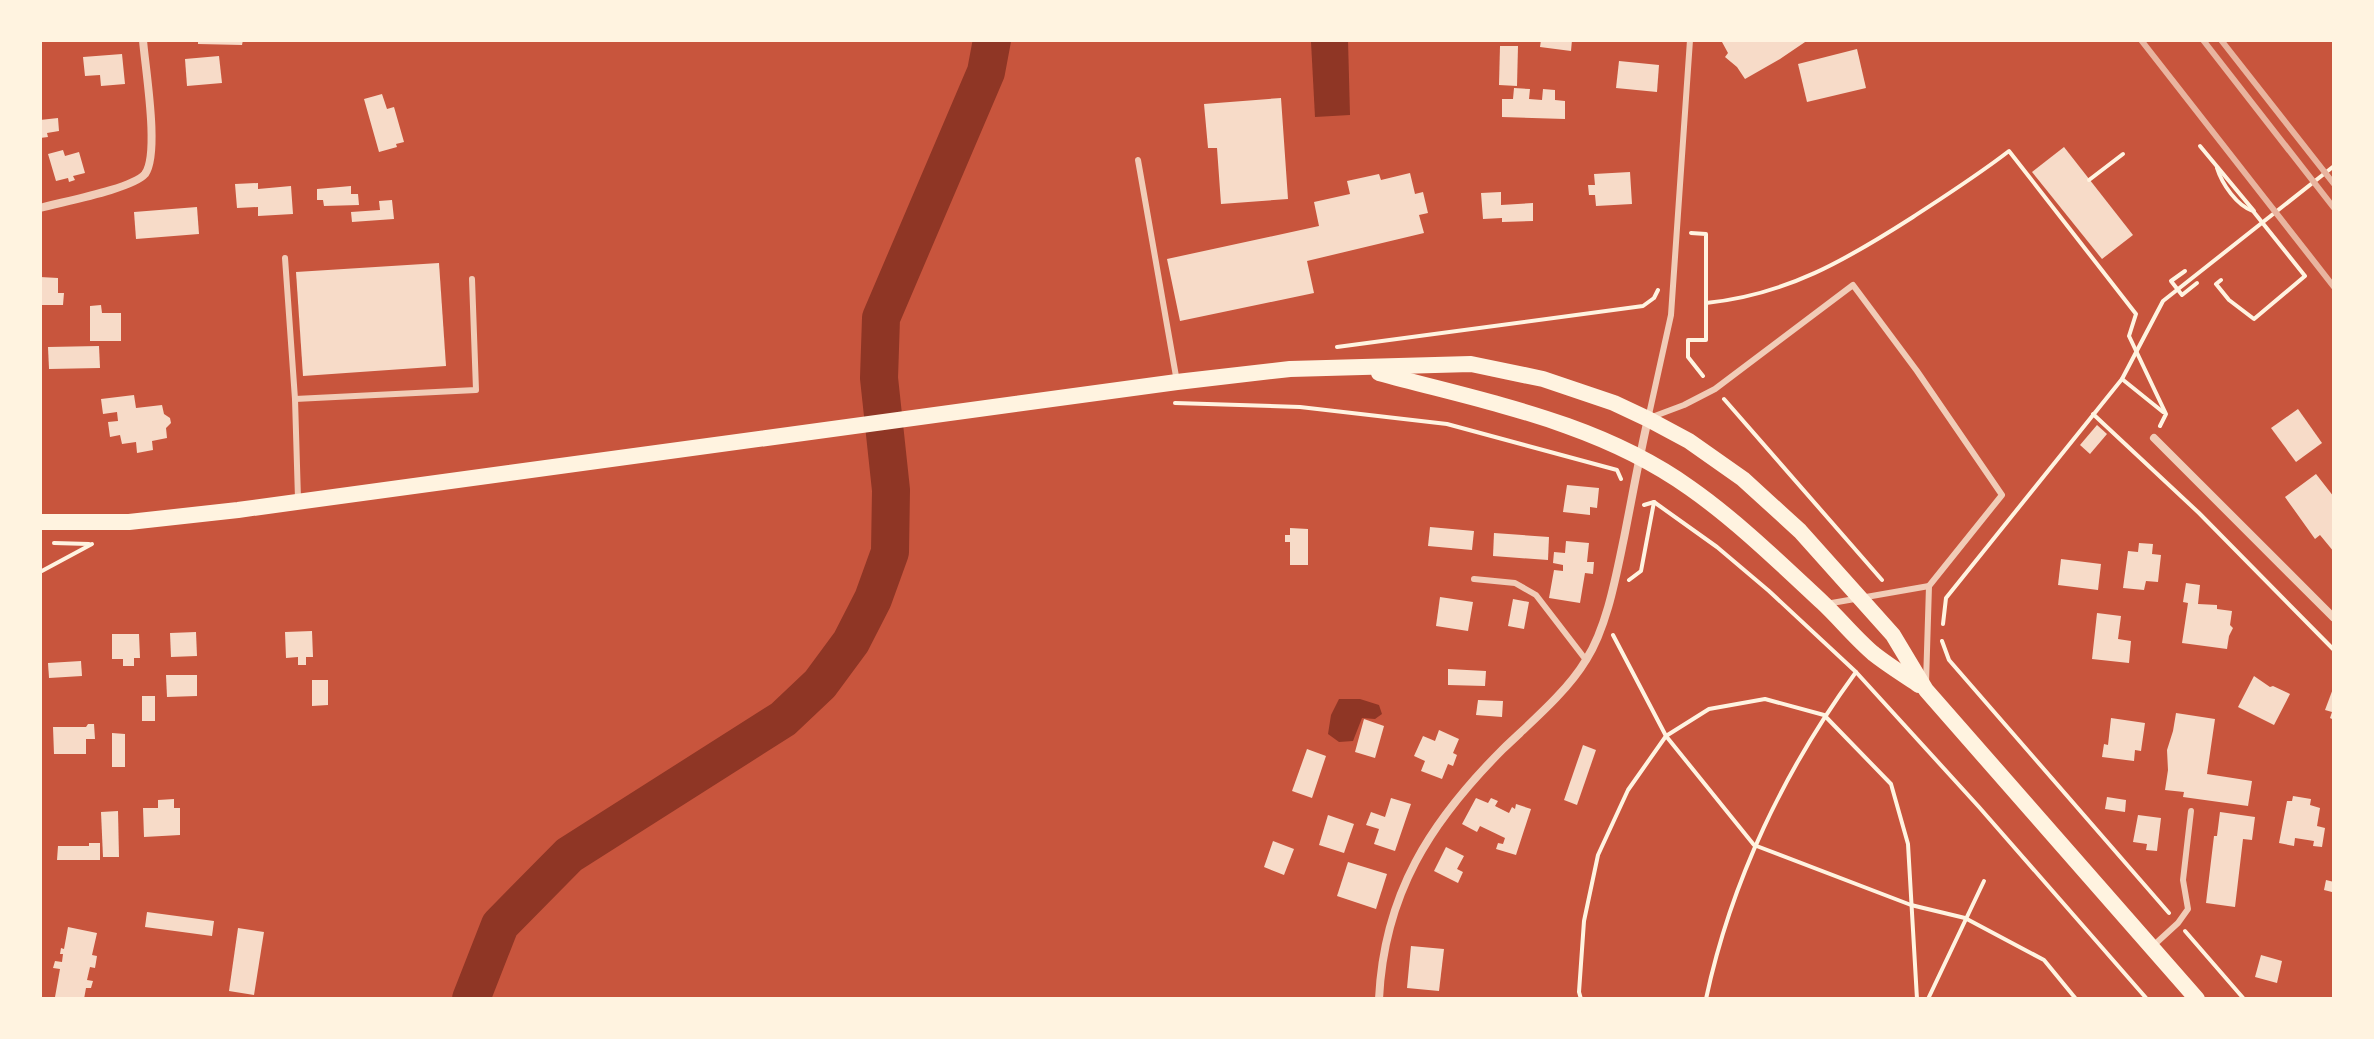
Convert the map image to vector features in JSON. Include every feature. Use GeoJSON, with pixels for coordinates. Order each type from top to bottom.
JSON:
{"type":"FeatureCollection","features":[{"type":"Feature","properties":{"kind":"main road"},"geometry":{"type":"LineString","coordinates":[[40,522],[129,522],[298,503],[1290,369],[1471,364],[1543,379],[1614,403],[1689,441],[1743,479],[1800,531],[1893,635],[1926,690],[2197,999]]}},
{"type":"Feature","properties":{"kind":"main road"},"geometry":{"type":"LineString","coordinates":[[1362,368],[1531,414],[1591,435],[1640,457],[1689,487],[1726,517],[1824,604],[1873,653],[1926,690]]}},
{"type":"Feature","properties":{"kind":"street"},"geometry":{"type":"LineString","coordinates":[[40,208],[130,184],[144,174],[151,160],[152,142],[143,40]]}},
{"type":"Feature","properties":{"kind":"street"},"geometry":{"type":"LineString","coordinates":[[1379,999],[1389,923],[1407,877],[1440,822],[1479,774],[1555,699],[1586,660],[1616,579],[1648,419]]}},
{"type":"Feature","properties":{"kind":"street"},"geometry":{"type":"LineString","coordinates":[[2154,438],[2334,618]]}},
{"type":"Feature","properties":{"kind":"lane"},"geometry":{"type":"LineString","coordinates":[[1648,419],[1671,315],[1690,40]]}},
{"type":"Feature","properties":{"kind":"lane"},"geometry":{"type":"LineString","coordinates":[[1138,160],[1177,382]]}},
{"type":"Feature","properties":{"kind":"lane"},"geometry":{"type":"LineString","coordinates":[[285,258],[295,399],[298,503]]}},
{"type":"Feature","properties":{"kind":"lane"},"geometry":{"type":"LineString","coordinates":[[295,399],[476,390],[472,279]]}},
{"type":"Feature","properties":{"kind":"lane"},"geometry":{"type":"LineString","coordinates":[[1648,419],[1715,389],[1853,285],[1917,371],[2002,495],[1929,586],[1926,690]]}},
{"type":"Feature","properties":{"kind":"lane"},"geometry":{"type":"LineString","coordinates":[[1474,579],[1515,583],[1536,595],[1586,660]]}},
{"type":"Feature","properties":{"kind":"lane"},"geometry":{"type":"LineString","coordinates":[[1824,604],[1929,586]]}},
{"type":"Feature","properties":{"kind":"lane"},"geometry":{"type":"LineString","coordinates":[[2152,947],[2188,909],[2183,880],[2191,811]]}},
{"type":"Feature","properties":{"kind":"path"},"geometry":{"type":"LineString","coordinates":[[2200,146],[2262,222]]}},
{"type":"Feature","properties":{"kind":"path"},"geometry":{"type":"LineString","coordinates":[[1706,303],[1739,300],[1816,274],[1866,247],[1971,180],[2009,151],[2136,314],[2129,336],[2166,414]]}},
{"type":"Feature","properties":{"kind":"path"},"geometry":{"type":"LineString","coordinates":[[2089,180],[2123,154]]}},
{"type":"Feature","properties":{"kind":"path"},"geometry":{"type":"LineString","coordinates":[[1943,625],[1946,598],[2122,379],[2163,301],[2334,166]]}},
{"type":"Feature","properties":{"kind":"path"},"geometry":{"type":"LineString","coordinates":[[2217,168],[2220,178],[2243,208],[2253,211],[2305,276],[2254,319],[2229,300],[2216,284],[2221,280]]}},
{"type":"Feature","properties":{"kind":"path"},"geometry":{"type":"LineString","coordinates":[[1692,219],[1691,234],[1706,234],[1706,340],[1688,340],[1688,357],[1703,376]]}},
{"type":"Feature","properties":{"kind":"path"},"geometry":{"type":"LineString","coordinates":[[2185,271],[2171,281],[2175,291],[2182,295],[2197,283]]}},
{"type":"Feature","properties":{"kind":"path"},"geometry":{"type":"LineString","coordinates":[[1331,348],[1643,306],[1654,298],[1658,290]]}},
{"type":"Feature","properties":{"kind":"path"},"geometry":{"type":"LineString","coordinates":[[2122,379],[2166,414]]}},
{"type":"Feature","properties":{"kind":"path"},"geometry":{"type":"LineString","coordinates":[[1724,399],[1886,585]]}},
{"type":"Feature","properties":{"kind":"path"},"geometry":{"type":"LineString","coordinates":[[1162,403],[1300,407],[1447,424],[1617,470],[1622,483]]}},
{"type":"Feature","properties":{"kind":"path"},"geometry":{"type":"LineString","coordinates":[[2093,414],[2199,513],[2334,650]]}},
{"type":"Feature","properties":{"kind":"path"},"geometry":{"type":"LineString","coordinates":[[2154,438],[2166,414]]}},
{"type":"Feature","properties":{"kind":"path"},"geometry":{"type":"LineString","coordinates":[[1644,505],[1654,502],[1717,547],[1856,672],[2147,999]]}},
{"type":"Feature","properties":{"kind":"path"},"geometry":{"type":"LineString","coordinates":[[40,572],[92,544],[53,543]]}},
{"type":"Feature","properties":{"kind":"path"},"geometry":{"type":"LineString","coordinates":[[1604,617],[1666,736],[1754,845],[1911,905],[1965,918],[2044,960],[2076,999]]}},
{"type":"Feature","properties":{"kind":"path"},"geometry":{"type":"LineString","coordinates":[[1941,639],[1949,660],[2244,999]]}},
{"type":"Feature","properties":{"kind":"path"},"geometry":{"type":"LineString","coordinates":[[1706,999],[1717,948],[1754,845],[1824,715],[1856,672]]}},
{"type":"Feature","properties":{"kind":"path"},"geometry":{"type":"LineString","coordinates":[[1581,999],[1584,921],[1598,855],[1628,790],[1666,736],[1709,709],[1765,699],[1824,715],[1891,784],[1908,844],[1917,999]]}},
{"type":"Feature","properties":{"kind":"path"},"geometry":{"type":"LineString","coordinates":[[1928,999],[1984,881]]}},
{"type":"Feature","properties":{"kind":"shaded area"},"geometry":{"type":"Polygon","coordinates":[[[1348,40],[1350,115],[1315,117],[1311,42],[1348,40]]]}},
{"type":"Feature","properties":{"kind":"shaded area"},"geometry":{"type":"Polygon","coordinates":[[[1339,699],[1360,699],[1379,705],[1382,714],[1375,719],[1362,718],[1353,741],[1339,742],[1328,734],[1331,715],[1339,699]]]}},
{"type":"Feature","properties":{"kind":"building"},"geometry":{"type":"Polygon","coordinates":[[[198,40],[243,40],[242,45],[198,44],[198,40]]]}},
{"type":"Feature","properties":{"kind":"building"},"geometry":{"type":"Polygon","coordinates":[[[1541,40],[1572,40],[1571,51],[1540,47],[1541,40]]]}},
{"type":"Feature","properties":{"kind":"building"},"geometry":{"type":"Polygon","coordinates":[[[1808,40],[1745,79],[1725,57],[1728,53],[1722,42],[1808,40]]]}},
{"type":"Feature","properties":{"kind":"building"},"geometry":{"type":"Polygon","coordinates":[[[1500,46],[1518,46],[1517,86],[1499,85],[1500,46]]]}},
{"type":"Feature","properties":{"kind":"building"},"geometry":{"type":"Polygon","coordinates":[[[1857,49],[1866,88],[1807,102],[1798,64],[1857,49]]]}},
{"type":"Feature","properties":{"kind":"building"},"geometry":{"type":"Polygon","coordinates":[[[122,54],[125,84],[101,86],[100,75],[85,76],[83,57],[122,54]]]}},
{"type":"Feature","properties":{"kind":"building"},"geometry":{"type":"Polygon","coordinates":[[[219,56],[222,83],[187,86],[185,59],[219,56]]]}},
{"type":"Feature","properties":{"kind":"building"},"geometry":{"type":"Polygon","coordinates":[[[1619,61],[1659,65],[1657,92],[1616,88],[1619,61]]]}},
{"type":"Feature","properties":{"kind":"building"},"geometry":{"type":"Polygon","coordinates":[[[1514,88],[1530,89],[1529,99],[1542,100],[1543,89],[1555,90],[1555,100],[1565,101],[1565,119],[1502,117],[1502,99],[1513,99],[1514,88]]]}},
{"type":"Feature","properties":{"kind":"building"},"geometry":{"type":"Polygon","coordinates":[[[382,94],[387,109],[394,107],[404,142],[379,152],[364,99],[382,94]]]}},
{"type":"Feature","properties":{"kind":"building"},"geometry":{"type":"Polygon","coordinates":[[[1281,98],[1288,199],[1221,204],[1217,148],[1208,148],[1204,104],[1281,98]]]}},
{"type":"Feature","properties":{"kind":"building"},"geometry":{"type":"Polygon","coordinates":[[[58,118],[59,131],[40,138],[40,120],[58,118]]]}},
{"type":"Feature","properties":{"kind":"building"},"geometry":{"type":"Polygon","coordinates":[[[2064,147],[2133,235],[2102,259],[2032,172],[2064,147]]]}},
{"type":"Feature","properties":{"kind":"building"},"geometry":{"type":"Polygon","coordinates":[[[63,150],[65,156],[79,152],[85,173],[73,176],[75,180],[69,182],[68,178],[56,181],[48,154],[63,150]]]}},
{"type":"Feature","properties":{"kind":"building"},"geometry":{"type":"Polygon","coordinates":[[[1630,172],[1632,204],[1596,206],[1595,195],[1589,195],[1588,185],[1595,185],[1594,174],[1630,172]]]}},
{"type":"Feature","properties":{"kind":"building"},"geometry":{"type":"Polygon","coordinates":[[[1410,173],[1415,194],[1423,192],[1428,213],[1419,215],[1424,233],[1307,261],[1314,293],[1180,321],[1167,259],[1319,226],[1314,202],[1350,194],[1347,181],[1379,174],[1381,180],[1410,173]]]}},
{"type":"Feature","properties":{"kind":"building"},"geometry":{"type":"Polygon","coordinates":[[[258,183],[258,189],[291,186],[293,214],[258,216],[258,207],[237,208],[235,184],[258,183]]]}},
{"type":"Feature","properties":{"kind":"building"},"geometry":{"type":"Polygon","coordinates":[[[351,186],[351,194],[358,194],[359,205],[324,206],[323,200],[317,200],[317,189],[351,186]]]}},
{"type":"Feature","properties":{"kind":"building"},"geometry":{"type":"Polygon","coordinates":[[[1501,192],[1501,205],[1533,203],[1533,221],[1483,219],[1481,193],[1501,192]]]}},
{"type":"Feature","properties":{"kind":"building"},"geometry":{"type":"Polygon","coordinates":[[[392,200],[394,219],[352,222],[351,212],[380,210],[379,201],[392,200]]]}},
{"type":"Feature","properties":{"kind":"building"},"geometry":{"type":"Polygon","coordinates":[[[197,207],[199,234],[136,239],[134,212],[197,207]]]}},
{"type":"Feature","properties":{"kind":"building"},"geometry":{"type":"Polygon","coordinates":[[[439,263],[446,366],[303,376],[296,272],[439,263]]]}},
{"type":"Feature","properties":{"kind":"building"},"geometry":{"type":"Polygon","coordinates":[[[40,277],[58,278],[58,293],[64,293],[63,305],[40,305],[40,277]]]}},
{"type":"Feature","properties":{"kind":"building"},"geometry":{"type":"Polygon","coordinates":[[[101,305],[102,313],[121,313],[121,341],[90,341],[90,306],[101,305]]]}},
{"type":"Feature","properties":{"kind":"building"},"geometry":{"type":"Polygon","coordinates":[[[99,346],[100,368],[49,369],[48,347],[99,346]]]}},
{"type":"Feature","properties":{"kind":"building"},"geometry":{"type":"Polygon","coordinates":[[[134,395],[136,408],[162,405],[164,414],[170,418],[171,423],[166,428],[167,438],[152,441],[153,450],[137,453],[136,442],[122,444],[120,435],[110,437],[108,422],[118,421],[117,412],[103,414],[101,399],[134,395]]]}},
{"type":"Feature","properties":{"kind":"building"},"geometry":{"type":"Polygon","coordinates":[[[2298,409],[2322,443],[2296,462],[2271,428],[2298,409]]]}},
{"type":"Feature","properties":{"kind":"building"},"geometry":{"type":"Polygon","coordinates":[[[2097,425],[2107,434],[2090,454],[2080,445],[2097,425]]]}},
{"type":"Feature","properties":{"kind":"building"},"geometry":{"type":"Polygon","coordinates":[[[2316,474],[2334,497],[2334,552],[2320,535],[2315,539],[2285,497],[2316,474]]]}},
{"type":"Feature","properties":{"kind":"building"},"geometry":{"type":"Polygon","coordinates":[[[1567,485],[1599,488],[1597,508],[1590,507],[1590,515],[1563,512],[1567,485]]]}},
{"type":"Feature","properties":{"kind":"building"},"geometry":{"type":"Polygon","coordinates":[[[1430,527],[1474,531],[1472,550],[1428,546],[1430,527]]]}},
{"type":"Feature","properties":{"kind":"building"},"geometry":{"type":"Polygon","coordinates":[[[1290,528],[1308,529],[1308,565],[1290,565],[1290,542],[1285,542],[1285,535],[1290,535],[1290,528]]]}},
{"type":"Feature","properties":{"kind":"building"},"geometry":{"type":"Polygon","coordinates":[[[1494,533],[1549,537],[1548,560],[1493,556],[1494,533]]]}},
{"type":"Feature","properties":{"kind":"building"},"geometry":{"type":"Polygon","coordinates":[[[1566,541],[1589,543],[1587,562],[1594,562],[1593,574],[1585,573],[1580,603],[1549,598],[1554,570],[1563,571],[1563,565],[1553,563],[1554,552],[1565,553],[1566,541]]]}},
{"type":"Feature","properties":{"kind":"building"},"geometry":{"type":"Polygon","coordinates":[[[2139,543],[2153,544],[2152,554],[2161,555],[2158,582],[2146,581],[2144,590],[2123,588],[2128,551],[2138,552],[2139,543]]]}},
{"type":"Feature","properties":{"kind":"building"},"geometry":{"type":"Polygon","coordinates":[[[2061,559],[2101,564],[2098,590],[2058,585],[2061,559]]]}},
{"type":"Feature","properties":{"kind":"building"},"geometry":{"type":"Polygon","coordinates":[[[2186,583],[2200,585],[2198,604],[2217,605],[2217,609],[2232,611],[2230,625],[2233,628],[2227,649],[2182,643],[2188,603],[2183,602],[2186,583]]]}},
{"type":"Feature","properties":{"kind":"building"},"geometry":{"type":"Polygon","coordinates":[[[1440,597],[1473,602],[1468,631],[1436,626],[1440,597]]]}},
{"type":"Feature","properties":{"kind":"building"},"geometry":{"type":"Polygon","coordinates":[[[1513,599],[1529,602],[1524,629],[1508,626],[1513,599]]]}},
{"type":"Feature","properties":{"kind":"building"},"geometry":{"type":"Polygon","coordinates":[[[2097,613],[2121,616],[2118,639],[2131,641],[2129,663],[2092,659],[2097,613]]]}},
{"type":"Feature","properties":{"kind":"building"},"geometry":{"type":"Polygon","coordinates":[[[312,631],[313,657],[306,657],[306,665],[298,665],[298,657],[286,658],[285,632],[312,631]]]}},
{"type":"Feature","properties":{"kind":"building"},"geometry":{"type":"Polygon","coordinates":[[[196,632],[197,656],[171,657],[170,633],[196,632]]]}},
{"type":"Feature","properties":{"kind":"building"},"geometry":{"type":"Polygon","coordinates":[[[112,634],[139,634],[140,658],[134,658],[134,666],[123,666],[123,659],[112,659],[112,634]]]}},
{"type":"Feature","properties":{"kind":"building"},"geometry":{"type":"Polygon","coordinates":[[[81,661],[82,676],[49,678],[48,663],[81,661]]]}},
{"type":"Feature","properties":{"kind":"building"},"geometry":{"type":"Polygon","coordinates":[[[1448,669],[1486,671],[1485,686],[1448,685],[1448,669]]]}},
{"type":"Feature","properties":{"kind":"building"},"geometry":{"type":"Polygon","coordinates":[[[166,675],[197,675],[197,696],[167,697],[166,675]]]}},
{"type":"Feature","properties":{"kind":"building"},"geometry":{"type":"Polygon","coordinates":[[[2254,676],[2270,687],[2290,694],[2274,725],[2238,707],[2254,676]]]}},
{"type":"Feature","properties":{"kind":"building"},"geometry":{"type":"Polygon","coordinates":[[[312,680],[328,680],[328,705],[312,706],[312,680]]]}},
{"type":"Feature","properties":{"kind":"building"},"geometry":{"type":"Polygon","coordinates":[[[2334,686],[2334,720],[2330,718],[2332,712],[2325,710],[2334,686]]]}},
{"type":"Feature","properties":{"kind":"building"},"geometry":{"type":"Polygon","coordinates":[[[142,696],[155,696],[155,721],[142,721],[142,696]]]}},
{"type":"Feature","properties":{"kind":"building"},"geometry":{"type":"Polygon","coordinates":[[[1478,700],[1503,701],[1502,717],[1476,715],[1478,700]]]}},
{"type":"Feature","properties":{"kind":"building"},"geometry":{"type":"Polygon","coordinates":[[[2176,713],[2215,719],[2207,774],[2252,781],[2248,806],[2183,797],[2184,792],[2165,790],[2167,750],[2176,713]]]}},
{"type":"Feature","properties":{"kind":"building"},"geometry":{"type":"Polygon","coordinates":[[[2111,718],[2145,723],[2141,751],[2135,750],[2134,761],[2102,757],[2104,744],[2108,745],[2111,718]]]}},
{"type":"Feature","properties":{"kind":"building"},"geometry":{"type":"Polygon","coordinates":[[[1364,719],[1384,726],[1375,758],[1355,752],[1364,719]]]}},
{"type":"Feature","properties":{"kind":"building"},"geometry":{"type":"Polygon","coordinates":[[[94,724],[95,739],[86,739],[86,754],[54,754],[53,727],[86,727],[94,724]]]}},
{"type":"Feature","properties":{"kind":"building"},"geometry":{"type":"Polygon","coordinates":[[[1439,730],[1459,739],[1453,753],[1457,755],[1453,766],[1448,764],[1442,779],[1421,771],[1425,761],[1414,756],[1423,736],[1435,741],[1439,730]]]}},
{"type":"Feature","properties":{"kind":"building"},"geometry":{"type":"Polygon","coordinates":[[[112,733],[125,734],[125,767],[112,767],[112,733]]]}},
{"type":"Feature","properties":{"kind":"building"},"geometry":{"type":"Polygon","coordinates":[[[1583,745],[1596,750],[1577,805],[1564,800],[1583,745]]]}},
{"type":"Feature","properties":{"kind":"building"},"geometry":{"type":"Polygon","coordinates":[[[1307,749],[1326,756],[1312,798],[1292,791],[1307,749]]]}},
{"type":"Feature","properties":{"kind":"building"},"geometry":{"type":"Polygon","coordinates":[[[2293,796],[2311,799],[2310,805],[2320,808],[2317,826],[2325,828],[2322,847],[2313,846],[2314,841],[2295,838],[2294,846],[2279,843],[2287,801],[2292,801],[2293,796]]]}},
{"type":"Feature","properties":{"kind":"building"},"geometry":{"type":"Polygon","coordinates":[[[2107,797],[2126,800],[2125,812],[2105,809],[2107,797]]]}},
{"type":"Feature","properties":{"kind":"building"},"geometry":{"type":"Polygon","coordinates":[[[1391,798],[1411,804],[1395,851],[1374,844],[1379,829],[1366,825],[1371,812],[1385,817],[1391,798]]]}},
{"type":"Feature","properties":{"kind":"building"},"geometry":{"type":"Polygon","coordinates":[[[1476,798],[1488,803],[1491,798],[1498,801],[1495,806],[1509,813],[1516,804],[1531,809],[1516,855],[1496,849],[1505,838],[1480,826],[1477,832],[1462,824],[1476,798]]]}},
{"type":"Feature","properties":{"kind":"building"},"geometry":{"type":"Polygon","coordinates":[[[174,799],[174,808],[180,808],[180,835],[144,837],[143,808],[158,808],[158,800],[174,799]]]}},
{"type":"Feature","properties":{"kind":"building"},"geometry":{"type":"Polygon","coordinates":[[[118,811],[119,857],[103,857],[101,812],[118,811]]]}},
{"type":"Feature","properties":{"kind":"building"},"geometry":{"type":"Polygon","coordinates":[[[2220,812],[2255,817],[2252,840],[2243,839],[2235,907],[2206,903],[2220,812]]]}},
{"type":"Feature","properties":{"kind":"building"},"geometry":{"type":"Polygon","coordinates":[[[1328,815],[1354,824],[1344,853],[1319,845],[1328,815]]]}},
{"type":"Feature","properties":{"kind":"building"},"geometry":{"type":"Polygon","coordinates":[[[2138,815],[2161,818],[2157,851],[2146,850],[2147,844],[2133,842],[2138,815]]]}},
{"type":"Feature","properties":{"kind":"building"},"geometry":{"type":"Polygon","coordinates":[[[1273,841],[1294,849],[1284,875],[1264,867],[1273,841]]]}},
{"type":"Feature","properties":{"kind":"building"},"geometry":{"type":"Polygon","coordinates":[[[89,843],[100,843],[100,860],[57,860],[58,846],[89,846],[89,843]]]}},
{"type":"Feature","properties":{"kind":"building"},"geometry":{"type":"Polygon","coordinates":[[[1446,847],[1464,856],[1457,869],[1463,872],[1458,883],[1434,871],[1446,847]]]}},
{"type":"Feature","properties":{"kind":"building"},"geometry":{"type":"Polygon","coordinates":[[[1348,862],[1387,874],[1376,909],[1337,896],[1348,862]]]}},
{"type":"Feature","properties":{"kind":"building"},"geometry":{"type":"Polygon","coordinates":[[[2326,880],[2334,882],[2332,892],[2324,890],[2326,880]]]}},
{"type":"Feature","properties":{"kind":"building"},"geometry":{"type":"Polygon","coordinates":[[[147,912],[214,921],[212,936],[145,927],[147,912]]]}},
{"type":"Feature","properties":{"kind":"building"},"geometry":{"type":"Polygon","coordinates":[[[68,927],[97,933],[92,955],[97,956],[95,968],[90,967],[87,980],[93,981],[91,988],[86,988],[84,999],[55,997],[60,969],[53,968],[55,961],[62,962],[61,948],[64,949],[68,927]]]}},
{"type":"Feature","properties":{"kind":"building"},"geometry":{"type":"Polygon","coordinates":[[[238,928],[264,932],[254,995],[229,991],[238,928]]]}},
{"type":"Feature","properties":{"kind":"building"},"geometry":{"type":"Polygon","coordinates":[[[1411,946],[1444,949],[1439,991],[1407,988],[1411,946]]]}},
{"type":"Feature","properties":{"kind":"building"},"geometry":{"type":"Polygon","coordinates":[[[2261,955],[2282,961],[2277,983],[2255,977],[2261,955]]]}},
{"type":"Feature","properties":{"kind":"waterway"},"geometry":{"type":"LineString","coordinates":[[471,999],[500,925],[569,855],[783,719],[820,684],[851,642],[873,599],[890,552],[891,490],[879,378],[881,318],[986,72],[992,40]]}},
{"type":"Feature","properties":{"kind":"railway"},"geometry":{"type":"LineString","coordinates":[[2141,40],[2334,287]]}},
{"type":"Feature","properties":{"kind":"railway"},"geometry":{"type":"LineString","coordinates":[[2203,40],[2334,208]]}},
{"type":"Feature","properties":{"kind":"railway"},"geometry":{"type":"LineString","coordinates":[[2221,40],[2334,184]]}}]}
